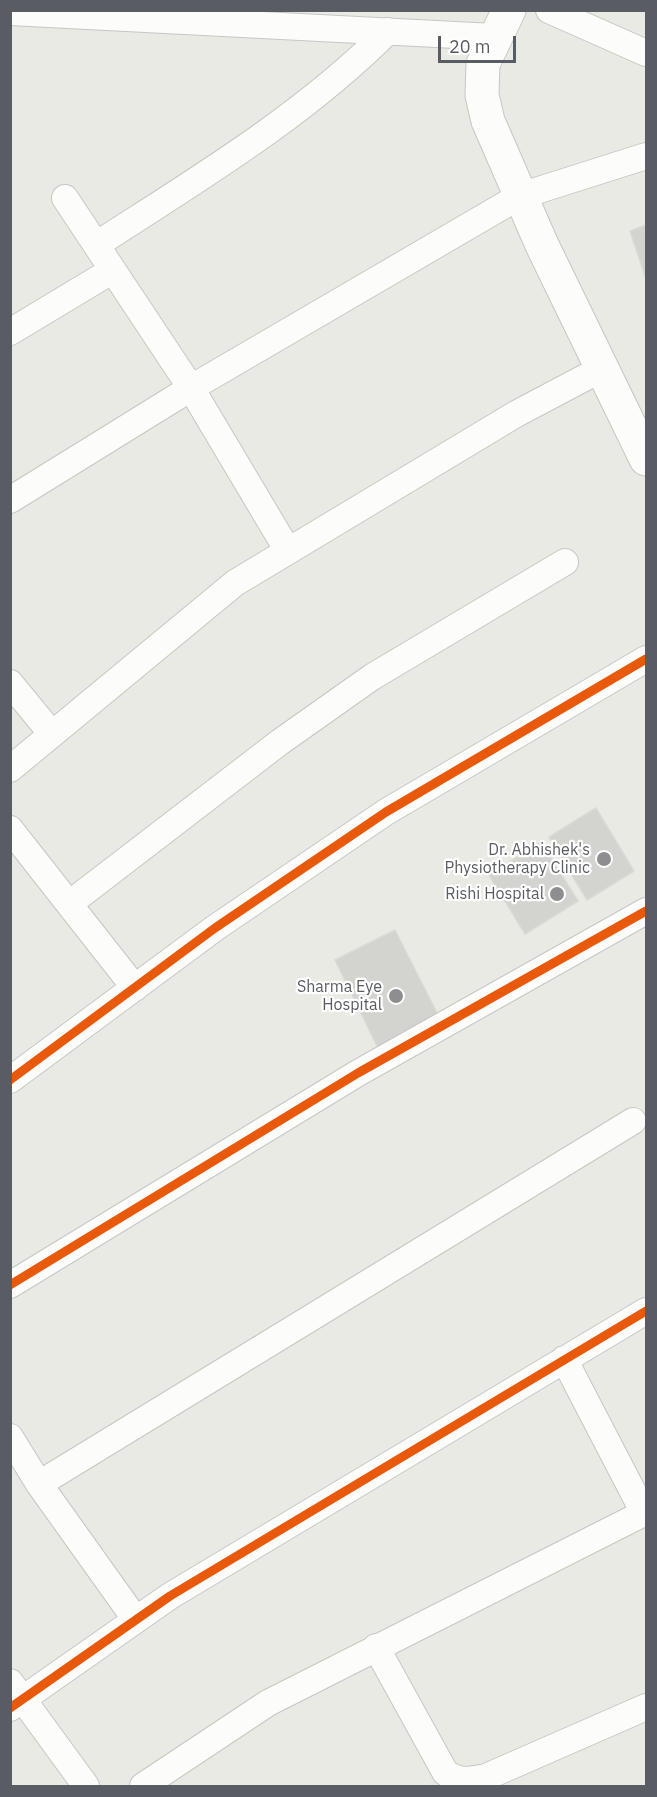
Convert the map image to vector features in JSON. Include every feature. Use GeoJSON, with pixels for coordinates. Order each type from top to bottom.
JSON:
{"type":"FeatureCollection","features":[{"type":"Feature","properties":{"kind":"street"},"geometry":{"type":"LineString","coordinates":[[549,10],[646,52]]}},
{"type":"Feature","properties":{"kind":"street"},"geometry":{"type":"LineString","coordinates":[[10,12],[165,15],[388,32],[502,24],[483,64],[482,95],[488,121],[520,196],[646,459]]}},
{"type":"Feature","properties":{"kind":"street"},"geometry":{"type":"LineString","coordinates":[[96,245],[253,144],[356,63],[388,32]]}},
{"type":"Feature","properties":{"kind":"street"},"geometry":{"type":"LineString","coordinates":[[10,500],[191,388],[520,196],[646,156]]}},
{"type":"Feature","properties":{"kind":"street"},"geometry":{"type":"LineString","coordinates":[[65,198],[191,388],[288,552]]}},
{"type":"Feature","properties":{"kind":"street"},"geometry":{"type":"LineString","coordinates":[[10,332],[113,270]]}},
{"type":"Feature","properties":{"kind":"street"},"geometry":{"type":"LineString","coordinates":[[10,769],[235,582],[516,414],[603,368]]}},
{"type":"Feature","properties":{"kind":"street"},"geometry":{"type":"LineString","coordinates":[[69,904],[280,742],[372,677],[566,562]]}},
{"type":"Feature","properties":{"kind":"street"},"geometry":{"type":"LineString","coordinates":[[10,1080],[215,928],[386,812],[646,659]]}},
{"type":"Feature","properties":{"kind":"street"},"geometry":{"type":"LineString","coordinates":[[10,683],[52,734]]}},
{"type":"Feature","properties":{"kind":"street"},"geometry":{"type":"LineString","coordinates":[[10,829],[135,987]]}},
{"type":"Feature","properties":{"kind":"street"},"geometry":{"type":"LineString","coordinates":[[10,1285],[358,1073],[646,911]]}},
{"type":"Feature","properties":{"kind":"street"},"geometry":{"type":"LineString","coordinates":[[39,1484],[633,1121]]}},
{"type":"Feature","properties":{"kind":"street"},"geometry":{"type":"LineString","coordinates":[[86,1786],[15,1696],[180,1590],[646,1311]]}},
{"type":"Feature","properties":{"kind":"street"},"geometry":{"type":"LineString","coordinates":[[143,1786],[268,1702],[584,1546],[645,1513],[564,1359]]}},
{"type":"Feature","properties":{"kind":"street"},"geometry":{"type":"LineString","coordinates":[[10,1437],[39,1484],[136,1620]]}},
{"type":"Feature","properties":{"kind":"street"},"geometry":{"type":"LineString","coordinates":[[376,1647],[444,1779],[464,1781],[486,1777],[646,1707]]}},
{"type":"Feature","properties":{"kind":"building"},"geometry":{"type":"Polygon","coordinates":[[[646,225],[646,276],[645,276],[630,231],[646,225]]]}},
{"type":"Feature","properties":{"kind":"building"},"geometry":{"type":"Polygon","coordinates":[[[596,808],[634,871],[587,900],[549,837],[596,808]]]}},
{"type":"Feature","properties":{"kind":"building"},"geometry":{"type":"Polygon","coordinates":[[[541,842],[578,901],[525,934],[489,875],[541,842]]]}},
{"type":"Feature","properties":{"kind":"building"},"geometry":{"type":"Polygon","coordinates":[[[395,930],[439,1017],[378,1048],[335,960],[395,930]]]}},
{"type":"Feature","properties":{"kind":"cycle path"},"geometry":{"type":"LineString","coordinates":[[10,1080],[215,928],[386,812],[646,659]]}},
{"type":"Feature","properties":{"kind":"cycle path"},"geometry":{"type":"LineString","coordinates":[[10,1285],[358,1073],[646,911]]}},
{"type":"Feature","properties":{"kind":"cycle path"},"geometry":{"type":"LineString","coordinates":[[10,1708],[170,1596],[646,1311]]}},
{"type":"Feature","properties":{"kind":"place","name":"Dr. Abhishek's Physiotherapy Clinic"},"geometry":{"type":"Point","coordinates":[604,859]}},
{"type":"Feature","properties":{"kind":"place","name":"Rishi Hospital"},"geometry":{"type":"Point","coordinates":[557,894]}},
{"type":"Feature","properties":{"kind":"place","name":"Sharma Eye Hospital"},"geometry":{"type":"Point","coordinates":[396,996]}}]}
